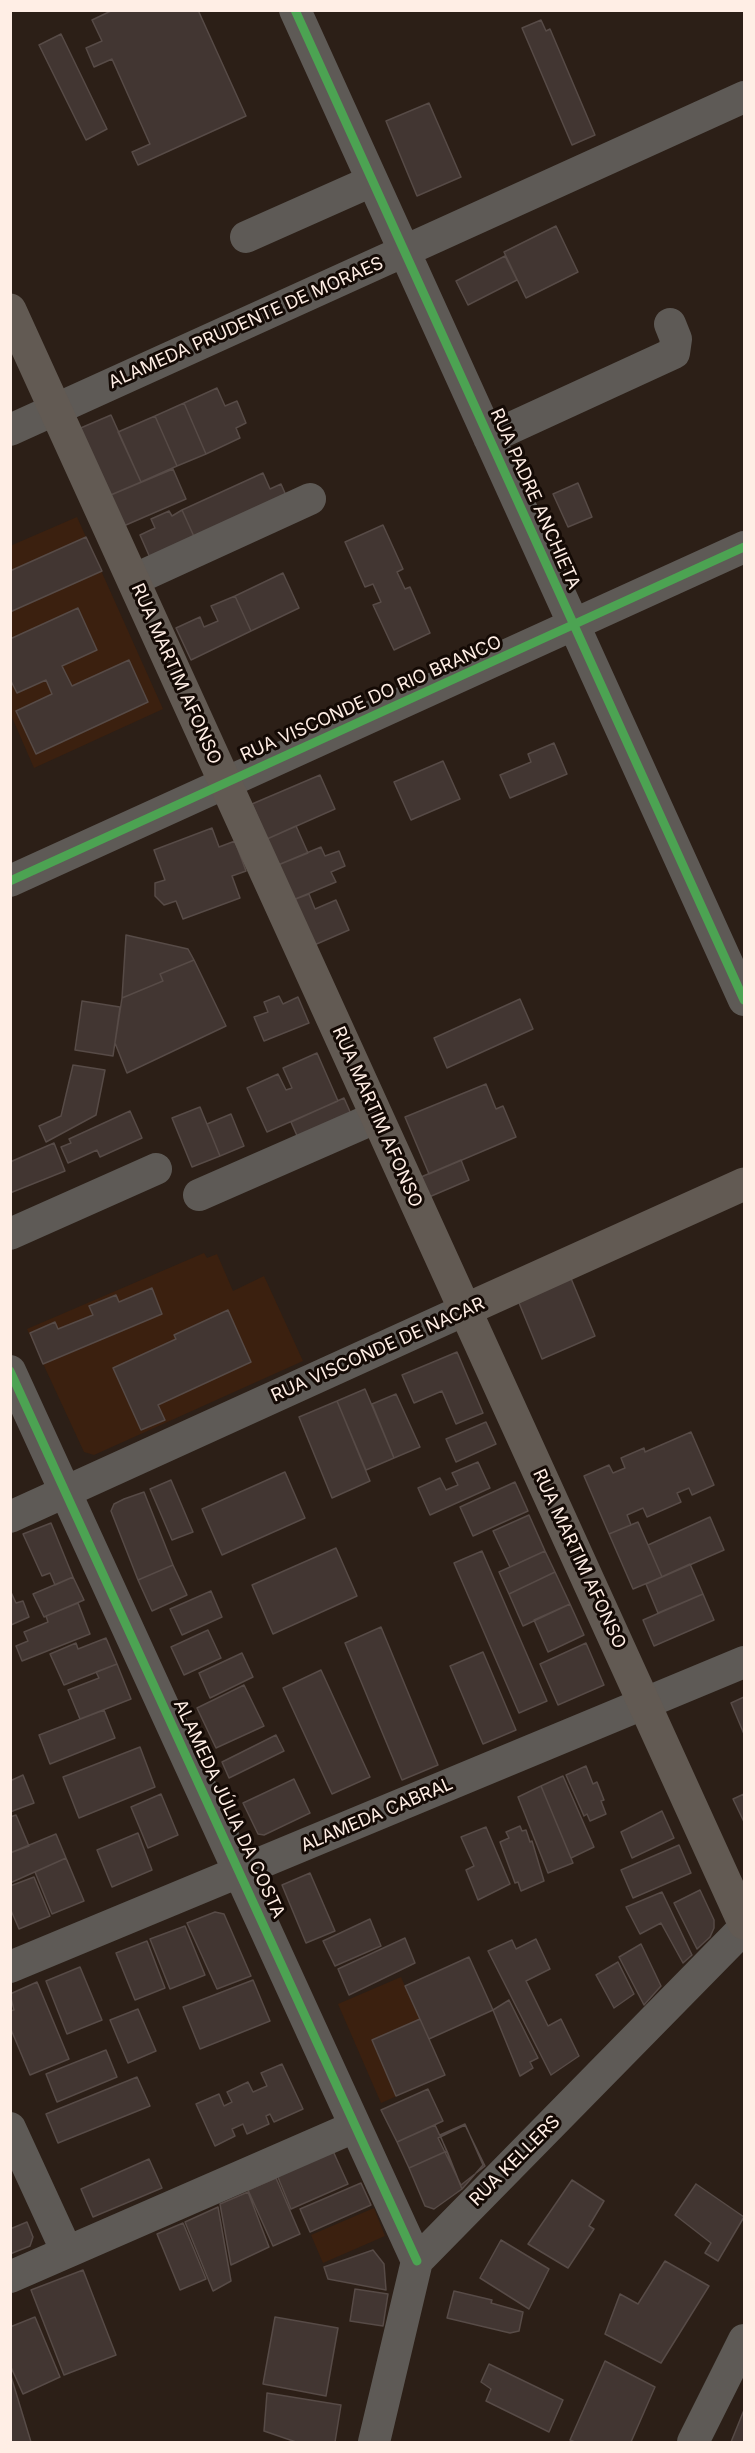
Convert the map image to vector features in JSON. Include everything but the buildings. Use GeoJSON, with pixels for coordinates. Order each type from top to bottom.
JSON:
{"type":"FeatureCollection","features":[{"type":"Feature","properties":{"kind":"main road","name":"RUA MARTIM AFONSO"},"geometry":{"type":"LineString","coordinates":[[10,310],[744,1923]]}},
{"type":"Feature","properties":{"kind":"main road","name":"RUA VISCONDE DE NACAR"},"geometry":{"type":"LineString","coordinates":[[465,1310],[744,1184]]}},
{"type":"Feature","properties":{"kind":"street","name":"RUA PADRE ANCHIETA"},"geometry":{"type":"LineString","coordinates":[[295,10],[744,1000]]}},
{"type":"Feature","properties":{"kind":"street","name":"ALAMEDA PRUDENTE DE MORAES"},"geometry":{"type":"LineString","coordinates":[[10,430],[744,97]]}},
{"type":"Feature","properties":{"kind":"street"},"geometry":{"type":"LineString","coordinates":[[246,237],[372,181]]}},
{"type":"Feature","properties":{"kind":"street"},"geometry":{"type":"LineString","coordinates":[[489,438],[674,353],[676,339],[670,324]]}},
{"type":"Feature","properties":{"kind":"street"},"geometry":{"type":"LineString","coordinates":[[136,586],[310,499]]}},
{"type":"Feature","properties":{"kind":"street","name":"RUA VISCONDE DO RIO BRANCO"},"geometry":{"type":"LineString","coordinates":[[10,881],[744,547]]}},
{"type":"Feature","properties":{"kind":"street"},"geometry":{"type":"LineString","coordinates":[[136,586],[191,568]]}},
{"type":"Feature","properties":{"kind":"street"},"geometry":{"type":"LineString","coordinates":[[200,1196],[378,1117]]}},
{"type":"Feature","properties":{"kind":"street"},"geometry":{"type":"LineString","coordinates":[[10,1234],[156,1169]]}},
{"type":"Feature","properties":{"kind":"street","name":"RUA VISCONDE DE NACAR"},"geometry":{"type":"LineString","coordinates":[[10,1517],[465,1310]]}},
{"type":"Feature","properties":{"kind":"street","name":"ALAMEDA JÚLIA DA COSTA"},"geometry":{"type":"LineString","coordinates":[[10,1371],[417,2261]]}},
{"type":"Feature","properties":{"kind":"street","name":"ALAMEDA CABRAL"},"geometry":{"type":"LineString","coordinates":[[10,1967],[744,1662]]}},
{"type":"Feature","properties":{"kind":"street","name":"RUA KELLERS"},"geometry":{"type":"LineString","coordinates":[[417,2261],[744,1928]]}},
{"type":"Feature","properties":{"kind":"street"},"geometry":{"type":"LineString","coordinates":[[10,2277],[354,2127]]}},
{"type":"Feature","properties":{"kind":"street"},"geometry":{"type":"LineString","coordinates":[[10,2128],[67,2252]]}},
{"type":"Feature","properties":{"kind":"street"},"geometry":{"type":"LineString","coordinates":[[374,2442],[417,2261]]}},
{"type":"Feature","properties":{"kind":"street"},"geometry":{"type":"LineString","coordinates":[[693,2442],[744,2340]]}},
{"type":"Feature","properties":{"kind":"shaded area"},"geometry":{"type":"Polygon","coordinates":[[[77,517],[163,709],[34,768],[11,715],[10,546],[77,517]]]}},
{"type":"Feature","properties":{"kind":"shaded area"},"geometry":{"type":"Polygon","coordinates":[[[204,1253],[207,1258],[217,1254],[233,1291],[264,1276],[303,1361],[94,1455],[84,1452],[27,1329],[204,1253]]]}},
{"type":"Feature","properties":{"kind":"shaded area"},"geometry":{"type":"Polygon","coordinates":[[[401,1977],[445,2075],[381,2103],[338,2004],[401,1977]]]}},
{"type":"Feature","properties":{"kind":"shaded area"},"geometry":{"type":"Polygon","coordinates":[[[374,2208],[385,2236],[323,2263],[311,2235],[374,2208]]]}},
{"type":"Feature","properties":{"kind":"cycle path"},"geometry":{"type":"LineString","coordinates":[[295,10],[744,1000]]}},
{"type":"Feature","properties":{"kind":"cycle path"},"geometry":{"type":"LineString","coordinates":[[10,881],[744,547]]}},
{"type":"Feature","properties":{"kind":"cycle path"},"geometry":{"type":"LineString","coordinates":[[10,1371],[417,2261]]}}]}
